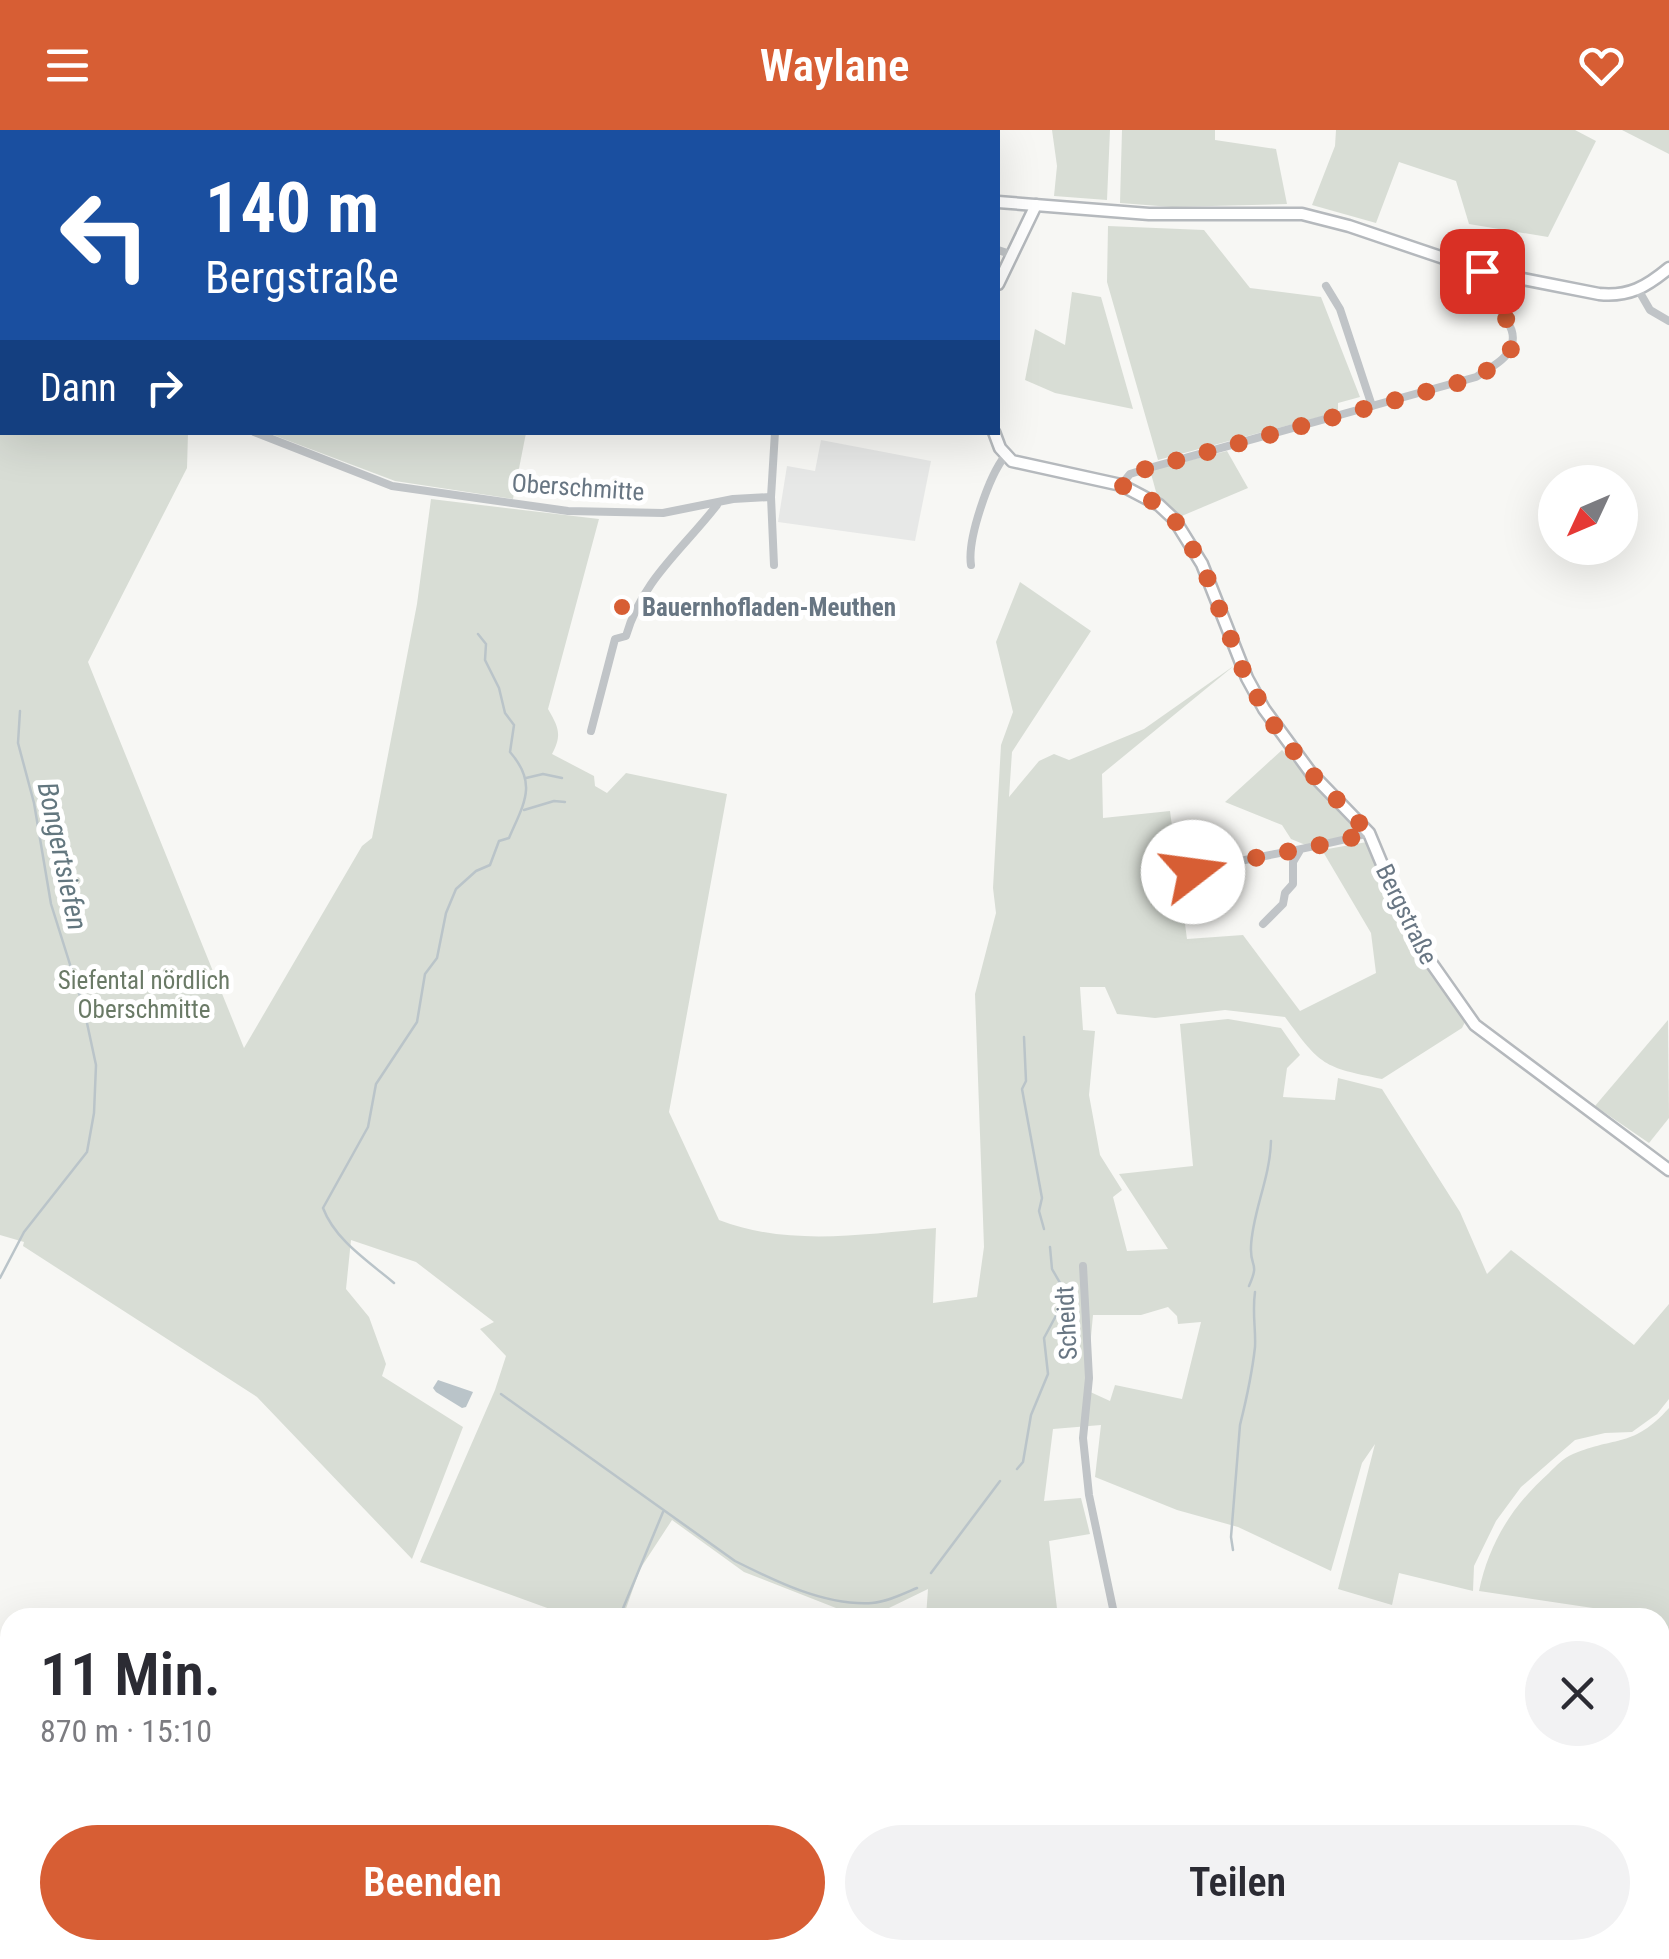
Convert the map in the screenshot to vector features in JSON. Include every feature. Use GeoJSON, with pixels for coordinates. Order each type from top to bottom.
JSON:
{"type":"FeatureCollection","features":[{"type":"Feature","properties":{"kind":"street"},"geometry":{"type":"LineString","coordinates":[[1000,202],[1104,212],[1302,214],[1482,271],[1618,296],[1639,290],[1669,268]]}},
{"type":"Feature","properties":{"kind":"street"},"geometry":{"type":"LineString","coordinates":[[1000,279],[1036,205]]}},
{"type":"Feature","properties":{"kind":"street"},"geometry":{"type":"LineString","coordinates":[[1000,251],[1010,254]]}},
{"type":"Feature","properties":{"kind":"street"},"geometry":{"type":"LineString","coordinates":[[1121,485],[1130,474],[1149,468],[1464,382],[1506,357],[1514,338],[1513,329],[1482,289],[1482,271]]}},
{"type":"Feature","properties":{"kind":"street"},"geometry":{"type":"LineString","coordinates":[[1326,286],[1340,310],[1372,406]]}},
{"type":"Feature","properties":{"kind":"street"},"geometry":{"type":"LineString","coordinates":[[1639,290],[1650,310],[1669,321]]}},
{"type":"Feature","properties":{"kind":"street","name":"Oberschmitte"},"geometry":{"type":"LineString","coordinates":[[262,435],[392,486],[495,501],[607,513],[663,513],[733,499],[771,497]]}},
{"type":"Feature","properties":{"kind":"street"},"geometry":{"type":"LineString","coordinates":[[774,565],[771,497],[776,435]]}},
{"type":"Feature","properties":{"kind":"street"},"geometry":{"type":"LineString","coordinates":[[971,565],[970,546],[996,468],[1005,456],[995,435]]}},
{"type":"Feature","properties":{"kind":"street","name":"Bergstraße"},"geometry":{"type":"LineString","coordinates":[[1005,456],[1028,466],[1121,485],[1160,505],[1174,519],[1202,564],[1246,678],[1277,730],[1311,773],[1369,833],[1411,934],[1475,1026],[1669,1170]]}},
{"type":"Feature","properties":{"kind":"street"},"geometry":{"type":"LineString","coordinates":[[591,731],[615,639],[626,636],[639,599],[652,578],[717,505]]}},
{"type":"Feature","properties":{"kind":"street"},"geometry":{"type":"LineString","coordinates":[[1193,872],[1369,833]]}},
{"type":"Feature","properties":{"kind":"street"},"geometry":{"type":"LineString","coordinates":[[1263,924],[1276,914],[1285,892],[1293,884],[1294,862],[1300,851]]}},
{"type":"Feature","properties":{"kind":"street","name":"Scheidt"},"geometry":{"type":"LineString","coordinates":[[1083,1266],[1088,1378],[1083,1438],[1089,1494],[1113,1608]]}},
{"type":"Feature","properties":{"kind":"shaded area"},"geometry":{"type":"Polygon","coordinates":[[[821,440],[931,461],[915,541],[778,522],[787,466],[815,471],[821,440]]]}},
{"type":"Feature","properties":{"kind":"shaded area"},"geometry":{"type":"Polygon","coordinates":[[[438,1380],[473,1392],[466,1407],[436,1392],[433,1388],[438,1380]]]}},
{"type":"Feature","properties":{"kind":"green space"},"geometry":{"type":"Polygon","coordinates":[[[1052,130],[1110,130],[1107,200],[1054,196],[1057,166],[1052,130]]]}},
{"type":"Feature","properties":{"kind":"green space"},"geometry":{"type":"Polygon","coordinates":[[[1122,130],[1215,130],[1215,140],[1276,149],[1287,204],[1172,207],[1120,203],[1122,130]]]}},
{"type":"Feature","properties":{"kind":"green space"},"geometry":{"type":"Polygon","coordinates":[[[1336,130],[1575,130],[1596,141],[1548,237],[1469,224],[1456,181],[1399,162],[1376,223],[1312,205],[1335,146],[1336,130]]]}},
{"type":"Feature","properties":{"kind":"green space"},"geometry":{"type":"Polygon","coordinates":[[[1622,130],[1669,130],[1669,154],[1622,130]]]}},
{"type":"Feature","properties":{"kind":"green space"},"geometry":{"type":"Polygon","coordinates":[[[1108,226],[1204,230],[1250,288],[1321,297],[1360,397],[1338,403],[1338,412],[1158,460],[1107,282],[1108,226]]]}},
{"type":"Feature","properties":{"kind":"green space"},"geometry":{"type":"Polygon","coordinates":[[[1072,292],[1101,297],[1133,409],[1055,393],[1025,380],[1035,329],[1065,345],[1072,292]]]}},
{"type":"Feature","properties":{"kind":"green space","name":"Siefental nördlich Oberschmitte"},"geometry":{"type":"Polygon","coordinates":[[[0,435],[188,435],[187,468],[88,662],[244,1048],[362,846],[372,838],[417,604],[431,499],[599,519],[548,709],[558,731],[552,754],[594,776],[595,786],[607,793],[626,773],[727,794],[669,1112],[719,1220],[799,1236],[936,1228],[933,1303],[977,1297],[984,1247],[975,994],[996,913],[993,888],[1001,745],[1013,712],[996,642],[1020,582],[1091,631],[1012,752],[1009,797],[1039,761],[1054,754],[1069,760],[1144,729],[1235,665],[1102,774],[1103,818],[1170,811],[1187,939],[1243,935],[1300,1011],[1376,973],[1371,933],[1322,850],[1367,842],[1415,951],[1465,1022],[1462,1028],[1382,1079],[1325,1062],[1285,1017],[1225,1010],[1155,1018],[1117,1014],[1105,987],[1080,987],[1083,1030],[1095,1031],[1089,1095],[1100,1155],[1122,1190],[1113,1197],[1127,1251],[1168,1249],[1119,1174],[1193,1166],[1180,1024],[1228,1019],[1281,1028],[1300,1055],[1287,1068],[1283,1097],[1335,1100],[1338,1078],[1382,1089],[1460,1212],[1487,1274],[1511,1250],[1634,1345],[1669,1304],[1669,1399],[1657,1414],[1632,1432],[1575,1440],[1521,1487],[1496,1521],[1474,1566],[1473,1591],[1399,1573],[1392,1605],[1338,1589],[1375,1444],[1362,1463],[1331,1571],[1238,1527],[1177,1510],[1095,1477],[1101,1425],[1053,1429],[1044,1501],[1081,1498],[1090,1534],[1049,1541],[1057,1608],[927,1608],[928,1589],[889,1608],[836,1608],[744,1572],[672,1520],[640,1569],[626,1608],[547,1608],[420,1562],[506,1356],[480,1329],[494,1322],[416,1262],[351,1240],[346,1289],[369,1317],[386,1364],[382,1376],[463,1427],[412,1559],[257,1397],[23,1246],[24,1242],[0,1235],[0,435]],[[1168,1307],[1141,1315],[1093,1315],[1086,1390],[1110,1401],[1115,1385],[1182,1399],[1201,1322],[1178,1324],[1177,1316],[1168,1307]]]}},
{"type":"Feature","properties":{"kind":"green space"},"geometry":{"type":"Polygon","coordinates":[[[273,435],[525,435],[513,499],[395,481],[273,435]]]}},
{"type":"Feature","properties":{"kind":"green space"},"geometry":{"type":"Polygon","coordinates":[[[1227,451],[1248,488],[1177,518],[1158,499],[1150,470],[1227,451]]]}},
{"type":"Feature","properties":{"kind":"green space"},"geometry":{"type":"Polygon","coordinates":[[[1282,750],[1358,828],[1355,834],[1308,846],[1291,839],[1282,825],[1225,802],[1282,750]]]}},
{"type":"Feature","properties":{"kind":"green space"},"geometry":{"type":"Polygon","coordinates":[[[1668,1020],[1669,1118],[1649,1143],[1595,1106],[1668,1020]]]}},
{"type":"Feature","properties":{"kind":"green space"},"geometry":{"type":"Polygon","coordinates":[[[1669,1408],[1669,1608],[1593,1608],[1479,1591],[1504,1526],[1557,1465],[1588,1448],[1634,1435],[1669,1408]]]}},
{"type":"Feature","properties":{"kind":"waterway"},"geometry":{"type":"LineString","coordinates":[[394,1283],[344,1240],[323,1208],[368,1127],[376,1084],[417,1022],[425,974],[437,958],[446,913],[456,889],[476,871],[490,865],[499,841],[509,838],[526,794],[524,774],[510,752],[514,725],[505,713],[499,688],[485,660],[486,644],[478,634]]}},
{"type":"Feature","properties":{"kind":"waterway","name":"Bongertsiefen"},"geometry":{"type":"LineString","coordinates":[[0,1278],[24,1232],[87,1152],[96,1065],[84,1009],[51,904],[34,803],[18,743],[20,711]]}},
{"type":"Feature","properties":{"kind":"waterway"},"geometry":{"type":"LineString","coordinates":[[526,778],[543,774],[562,778]]}},
{"type":"Feature","properties":{"kind":"waterway"},"geometry":{"type":"LineString","coordinates":[[524,810],[554,801],[565,802]]}},
{"type":"Feature","properties":{"kind":"waterway"},"geometry":{"type":"LineString","coordinates":[[1024,1037],[1026,1081],[1022,1089],[1044,1229]]}},
{"type":"Feature","properties":{"kind":"waterway"},"geometry":{"type":"LineString","coordinates":[[1249,1286],[1254,1268],[1252,1234],[1271,1141]]}},
{"type":"Feature","properties":{"kind":"waterway"},"geometry":{"type":"LineString","coordinates":[[1017,1469],[1023,1462],[1031,1415],[1048,1374],[1044,1338],[1067,1295],[1052,1269],[1050,1247]]}},
{"type":"Feature","properties":{"kind":"waterway"},"geometry":{"type":"LineString","coordinates":[[1233,1550],[1240,1425],[1255,1347],[1255,1292]]}},
{"type":"Feature","properties":{"kind":"waterway"},"geometry":{"type":"LineString","coordinates":[[501,1394],[735,1561],[767,1576],[801,1591],[854,1603],[883,1601],[917,1588]]}},
{"type":"Feature","properties":{"kind":"waterway"},"geometry":{"type":"LineString","coordinates":[[931,1573],[1000,1481]]}},
{"type":"Feature","properties":{"kind":"waterway"},"geometry":{"type":"LineString","coordinates":[[623,1608],[663,1512]]}},
{"type":"Feature","properties":{"kind":"place","name":"Bauernhofladen-Meuthen"},"geometry":{"type":"Point","coordinates":[622,607]}},
{"type":"Feature","properties":{"kind":"route"},"geometry":{"type":"LineString","coordinates":[[1193,872],[1369,833],[1311,773],[1277,730],[1246,678],[1202,564],[1174,519],[1160,505],[1121,485],[1130,474],[1149,468],[1476,378],[1506,357],[1514,338],[1513,329],[1482,289],[1482,271]]}}]}
